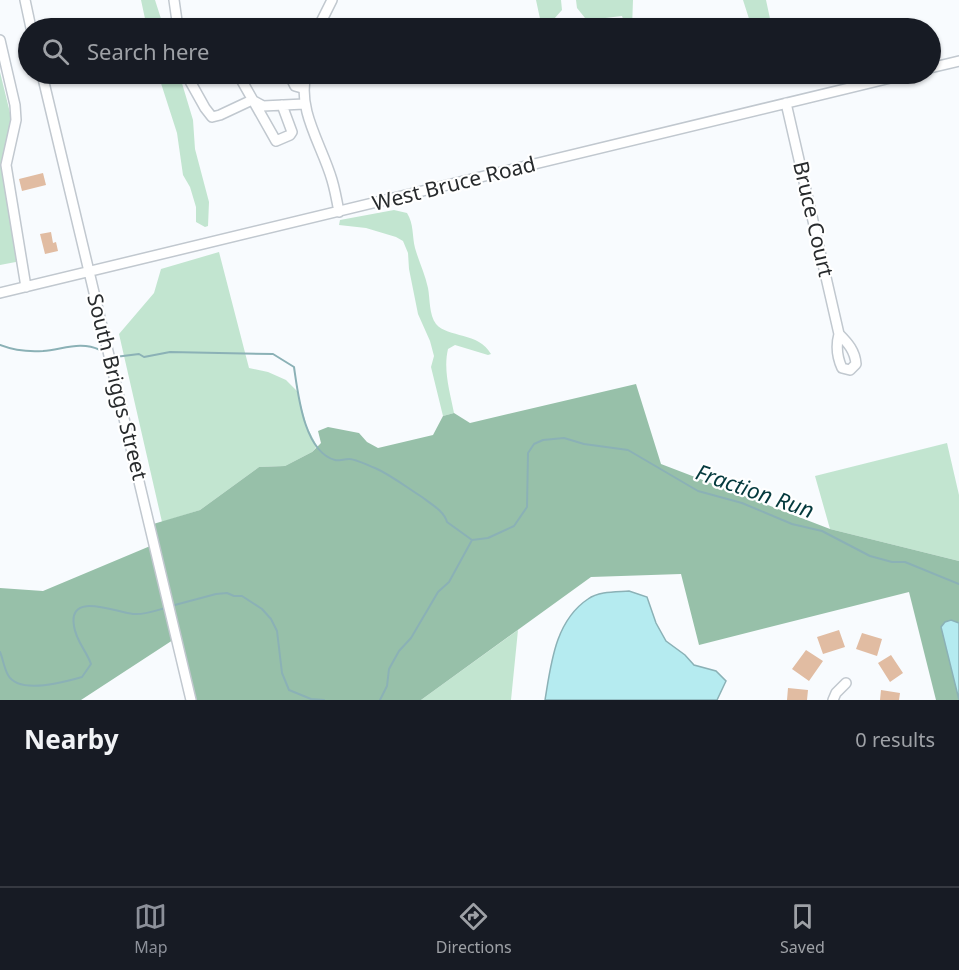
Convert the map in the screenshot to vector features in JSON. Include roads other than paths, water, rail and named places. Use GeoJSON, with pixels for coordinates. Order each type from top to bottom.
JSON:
{"type":"FeatureCollection","features":[{"type":"Feature","properties":{"kind":"street"},"geometry":{"type":"LineString","coordinates":[[25,0],[30,18]]}},
{"type":"Feature","properties":{"kind":"street"},"geometry":{"type":"LineString","coordinates":[[174,0],[177,18]]}},
{"type":"Feature","properties":{"kind":"street"},"geometry":{"type":"LineString","coordinates":[[323,18],[332,0]]}},
{"type":"Feature","properties":{"kind":"street"},"geometry":{"type":"LineString","coordinates":[[0,40],[15,105],[16,120],[6,165],[26,287]]}},
{"type":"Feature","properties":{"kind":"street"},"geometry":{"type":"LineString","coordinates":[[941,65],[959,61]]}},
{"type":"Feature","properties":{"kind":"street","name":"South Briggs Street"},"geometry":{"type":"LineString","coordinates":[[44,84],[191,700]]}},
{"type":"Feature","properties":{"kind":"street"},"geometry":{"type":"LineString","coordinates":[[192,84],[212,117],[252,100]]}},
{"type":"Feature","properties":{"kind":"street"},"geometry":{"type":"LineString","coordinates":[[243,84],[276,141],[292,132],[282,105]]}},
{"type":"Feature","properties":{"kind":"street"},"geometry":{"type":"LineString","coordinates":[[294,84],[302,88]]}},
{"type":"Feature","properties":{"kind":"street"},"geometry":{"type":"LineString","coordinates":[[303,84],[304,104],[332,180],[339,212]]}},
{"type":"Feature","properties":{"kind":"street","name":"West Bruce Road"},"geometry":{"type":"LineString","coordinates":[[0,293],[865,84]]}},
{"type":"Feature","properties":{"kind":"street"},"geometry":{"type":"LineString","coordinates":[[252,100],[263,106],[304,104]]}},
{"type":"Feature","properties":{"kind":"street","name":"Bruce Court"},"geometry":{"type":"LineString","coordinates":[[786,103],[839,334]]}},
{"type":"Feature","properties":{"kind":"street"},"geometry":{"type":"LineString","coordinates":[[833,700],[836,693],[846,683]]}},
{"type":"Feature","properties":{"kind":"water"},"geometry":{"type":"Polygon","coordinates":[[[629,591],[647,597],[656,623],[666,641],[694,665],[716,671],[726,681],[717,700],[545,700],[556,644],[568,619],[592,596],[608,592],[629,591]]]}},
{"type":"Feature","properties":{"kind":"water"},"geometry":{"type":"Polygon","coordinates":[[[951,620],[959,623],[959,700],[941,627],[945,622],[951,620]]]}},
{"type":"Feature","properties":{"kind":"waterway"},"geometry":{"type":"LineString","coordinates":[[0,345],[32,351],[79,346],[100,350]]}},
{"type":"Feature","properties":{"kind":"waterway"},"geometry":{"type":"LineString","coordinates":[[115,357],[139,354],[144,357],[170,352],[273,354],[294,367],[304,421],[316,446],[325,455],[335,460],[355,460],[387,474],[433,505],[443,514],[447,522],[472,540]]}},
{"type":"Feature","properties":{"kind":"waterway","name":"Fraction Run"},"geometry":{"type":"LineString","coordinates":[[472,540],[488,538],[514,526],[527,507],[528,453],[534,444],[543,440],[564,438],[584,444],[628,450],[698,491],[742,503],[792,524],[822,531],[870,556],[892,562],[905,562],[959,584]]}},
{"type":"Feature","properties":{"kind":"waterway","name":"Fraction Run"},"geometry":{"type":"LineString","coordinates":[[380,700],[387,686],[389,669],[399,651],[411,638],[438,592],[449,582],[472,540]]}},
{"type":"Feature","properties":{"kind":"waterway","name":"Fraction Run"},"geometry":{"type":"LineString","coordinates":[[171,606],[216,594],[227,593],[242,596],[262,609],[271,619],[277,631],[282,673],[289,690],[311,699],[324,700]]}},
{"type":"Feature","properties":{"kind":"waterway","name":"Fraction Run"},"geometry":{"type":"LineString","coordinates":[[0,652],[8,675],[14,681],[22,684],[32,686],[54,684],[82,677],[91,664],[75,631],[74,615],[78,609],[95,606],[137,614],[165,608]]}}]}
